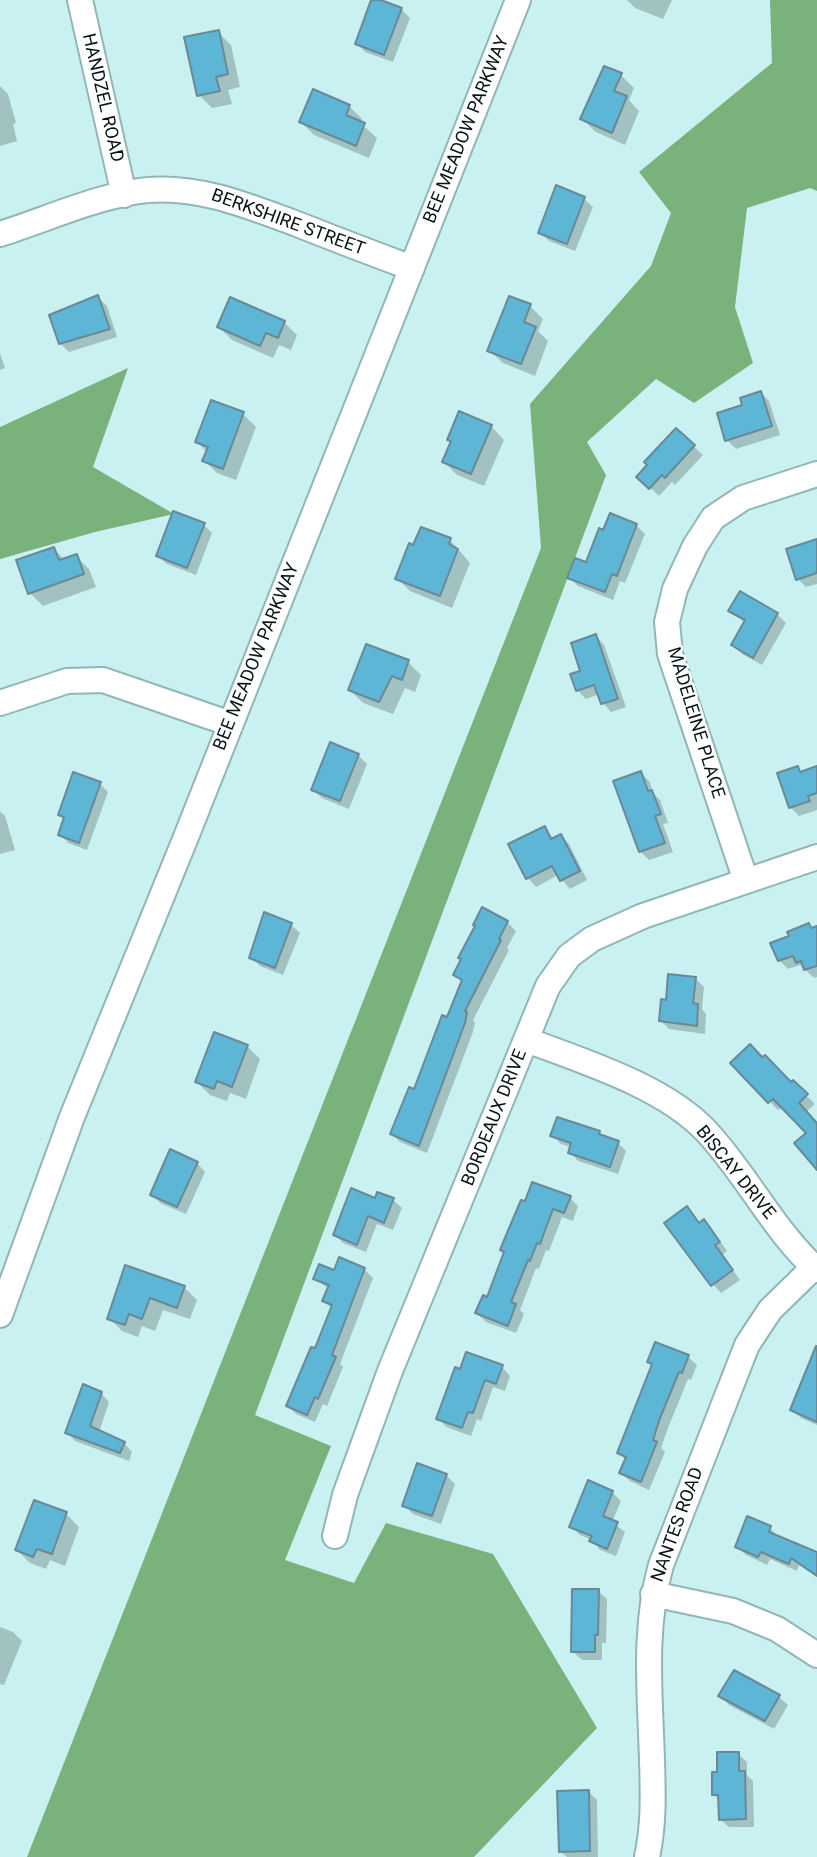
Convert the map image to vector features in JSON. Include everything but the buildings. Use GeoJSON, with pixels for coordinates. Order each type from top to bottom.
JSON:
{"type":"FeatureCollection","features":[{"type":"Feature","properties":{"kind":"street","name":"HANDZEL ROAD"},"geometry":{"type":"LineString","coordinates":[[80,0],[124,195]]}},
{"type":"Feature","properties":{"kind":"street","name":"BEE MEADOW PARKWAY"},"geometry":{"type":"LineString","coordinates":[[0,1315],[72,1117],[519,0]]}},
{"type":"Feature","properties":{"kind":"street","name":"BERKSHIRE STREET"},"geometry":{"type":"LineString","coordinates":[[0,234],[124,195],[147,190],[171,190],[222,197],[412,268]]}},
{"type":"Feature","properties":{"kind":"street","name":"MADELEINE PLACE"},"geometry":{"type":"LineString","coordinates":[[746,881],[670,654],[667,622],[675,589],[695,546],[712,518],[743,498],[817,474]]}},
{"type":"Feature","properties":{"kind":"street"},"geometry":{"type":"LineString","coordinates":[[0,703],[67,681],[103,680],[231,724]]}},
{"type":"Feature","properties":{"kind":"street","name":"BORDEAUX DRIVE"},"geometry":{"type":"LineString","coordinates":[[335,1536],[345,1495],[390,1371],[548,986],[569,956],[592,939],[643,916],[817,858]]}},
{"type":"Feature","properties":{"kind":"street","name":"BISCAY DRIVE"},"geometry":{"type":"LineString","coordinates":[[527,1040],[623,1077],[669,1102],[706,1131],[776,1224],[816,1268]]}},
{"type":"Feature","properties":{"kind":"street","name":"NANTES ROAD"},"geometry":{"type":"LineString","coordinates":[[647,1857],[653,1814],[648,1651],[653,1594],[661,1565],[747,1345],[770,1310],[816,1268]]}},
{"type":"Feature","properties":{"kind":"street"},"geometry":{"type":"LineString","coordinates":[[653,1594],[733,1611],[777,1629],[817,1655]]}},
{"type":"Feature","properties":{"kind":"green space"},"geometry":{"type":"Polygon","coordinates":[[[770,0],[817,0],[817,191],[810,188],[747,208],[735,307],[753,363],[694,403],[656,379],[587,442],[606,475],[255,1415],[331,1446],[285,1560],[354,1583],[386,1523],[493,1554],[597,1728],[474,1857],[27,1857],[541,548],[530,404],[651,266],[671,213],[639,172],[772,63],[770,0]]]}},
{"type":"Feature","properties":{"kind":"green space"},"geometry":{"type":"Polygon","coordinates":[[[128,368],[93,467],[174,514],[95,532],[0,559],[0,427],[128,368]]]}}]}
